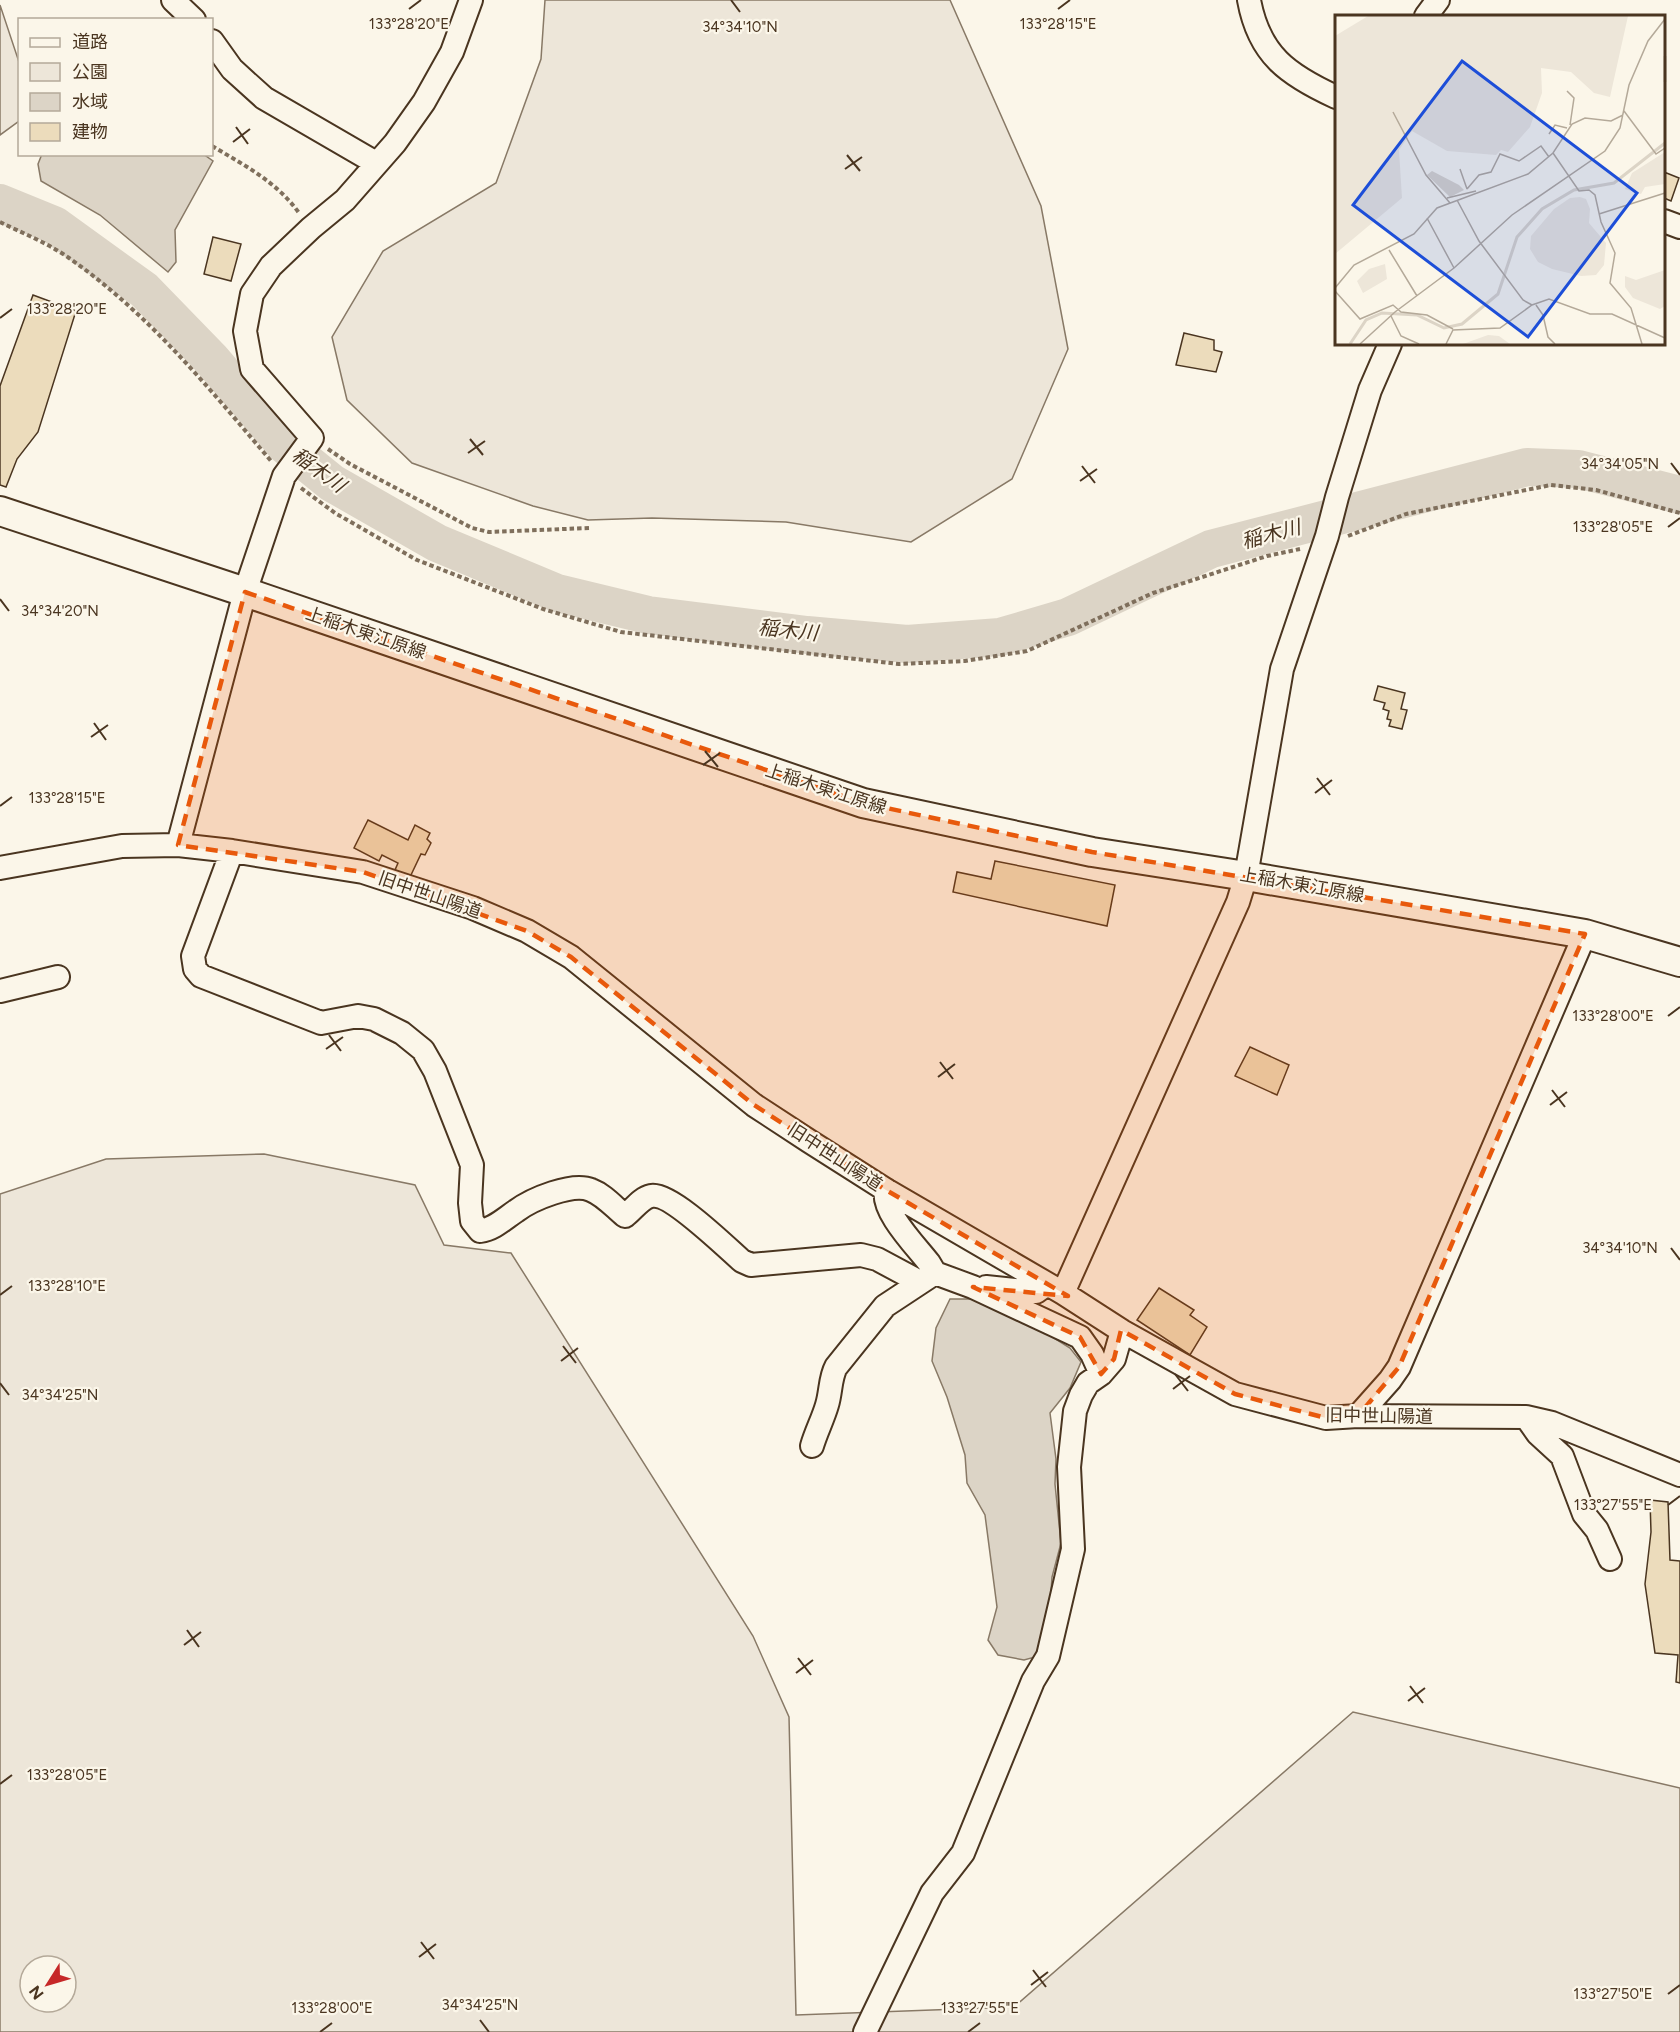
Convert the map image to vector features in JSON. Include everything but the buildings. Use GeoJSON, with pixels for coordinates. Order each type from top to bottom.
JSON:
{"type":"FeatureCollection","features":[{"type":"Feature","properties":{"kind":"main road","name":"上稲木東江原線"},"geometry":{"type":"LineString","coordinates":[[0,511],[863,803],[1092,852],[1585,934],[1680,962]]}},
{"type":"Feature","properties":{"kind":"street"},"geometry":{"type":"LineString","coordinates":[[173,0],[192,18]]}},
{"type":"Feature","properties":{"kind":"street"},"geometry":{"type":"LineString","coordinates":[[178,845],[245,592],[286,474],[310,441],[252,369],[245,331],[252,294],[271,266],[310,228],[345,200],[395,143],[424,102],[452,52],[471,0]]}},
{"type":"Feature","properties":{"kind":"street"},"geometry":{"type":"LineString","coordinates":[[1249,0],[1252,20],[1275,57],[1289,72],[1335,97]]}},
{"type":"Feature","properties":{"kind":"street"},"geometry":{"type":"LineString","coordinates":[[1427,15],[1438,0]]}},
{"type":"Feature","properties":{"kind":"street"},"geometry":{"type":"LineString","coordinates":[[213,42],[232,69],[264,98],[376,163]]}},
{"type":"Feature","properties":{"kind":"street"},"geometry":{"type":"LineString","coordinates":[[1665,221],[1680,227]]}},
{"type":"Feature","properties":{"kind":"street"},"geometry":{"type":"LineString","coordinates":[[232,851],[193,956],[195,969],[201,976],[321,1023],[358,1016],[374,1018],[402,1033],[423,1050],[435,1071],[472,1165],[470,1203],[472,1221],[480,1231],[490,1229],[533,1199],[561,1190],[589,1189],[606,1199],[625,1216],[648,1196],[668,1200],[742,1261],[751,1265],[861,1255],[927,1277],[973,1287],[1036,1292],[1055,1288],[1238,903],[1246,876],[1282,669],[1325,540],[1370,390],[1390,345]]}},
{"type":"Feature","properties":{"kind":"street","name":"旧中世山陽道"},"geometry":{"type":"LineString","coordinates":[[0,868],[122,846],[178,845],[232,851],[363,872],[474,908],[527,931],[571,957],[754,1105],[886,1190],[1055,1288],[1122,1331],[1235,1394],[1326,1418],[1358,1416],[1526,1417],[1552,1424],[1680,1475]]}},
{"type":"Feature","properties":{"kind":"street"},"geometry":{"type":"LineString","coordinates":[[1358,1416],[1399,1367],[1585,934]]}},
{"type":"Feature","properties":{"kind":"street"},"geometry":{"type":"LineString","coordinates":[[0,991],[58,977]]}},
{"type":"Feature","properties":{"kind":"street"},"geometry":{"type":"LineString","coordinates":[[812,1446],[820,1420],[827,1407],[836,1367],[885,1306],[927,1277],[929,1263],[888,1208],[884,1197],[886,1190]]}},
{"type":"Feature","properties":{"kind":"street"},"geometry":{"type":"LineString","coordinates":[[973,1287],[1080,1337],[1092,1354],[1101,1374]]}},
{"type":"Feature","properties":{"kind":"street"},"geometry":{"type":"LineString","coordinates":[[865,2032],[932,1893],[963,1853],[1033,1681],[1048,1656],[1073,1549],[1069,1467],[1075,1411],[1088,1383],[1101,1374],[1114,1359],[1122,1331]]}},
{"type":"Feature","properties":{"kind":"street"},"geometry":{"type":"LineString","coordinates":[[1526,1417],[1538,1434],[1562,1456],[1584,1514],[1597,1530],[1610,1559]]}},
{"type":"Feature","properties":{"kind":"path"},"geometry":{"type":"LineString","coordinates":[[213,147],[251,168],[287,196],[310,228]]}},
{"type":"Feature","properties":{"kind":"path"},"geometry":{"type":"LineString","coordinates":[[0,222],[68,257],[132,308],[194,371],[286,474],[335,513],[417,560],[543,609],[621,632],[899,664],[965,660],[1027,651],[1153,593],[1406,514],[1551,485],[1596,490],[1680,513]]}},
{"type":"Feature","properties":{"kind":"path"},"geometry":{"type":"LineString","coordinates":[[310,441],[472,528],[489,532],[589,528]]}},
{"type":"Feature","properties":{"kind":"highlighted area"},"geometry":{"type":"Polygon","coordinates":[[[245,592],[863,803],[1092,852],[1585,934],[1399,1367],[1358,1416],[1326,1418],[1235,1394],[1121,1330],[1114,1359],[1101,1374],[1080,1337],[973,1287],[1068,1296],[886,1190],[754,1105],[571,957],[527,931],[363,872],[178,845],[245,592]]]}},
{"type":"Feature","properties":{"kind":"green space"},"geometry":{"type":"Polygon","coordinates":[[[545,0],[950,0],[1041,206],[1068,349],[1012,479],[911,542],[786,522],[652,518],[588,520],[533,506],[412,463],[347,400],[332,337],[383,251],[496,183],[541,59],[545,0]]]}},
{"type":"Feature","properties":{"kind":"green space"},"geometry":{"type":"Polygon","coordinates":[[[0,5],[18,59],[18,122],[0,135],[0,5]]]}},
{"type":"Feature","properties":{"kind":"green space"},"geometry":{"type":"Polygon","coordinates":[[[264,1154],[415,1185],[444,1245],[511,1253],[753,1636],[789,1717],[796,2015],[1014,2007],[1353,1712],[1680,1788],[1680,2032],[0,2032],[0,1194],[106,1159],[264,1154]]]}},
{"type":"Feature","properties":{"kind":"water"},"geometry":{"type":"Polygon","coordinates":[[[41,156],[206,156],[213,161],[175,230],[176,262],[168,272],[100,215],[41,181],[38,164],[41,156]]]}},
{"type":"Feature","properties":{"kind":"water"},"geometry":{"type":"Polygon","coordinates":[[[950,1299],[972,1299],[1035,1326],[1070,1348],[1081,1362],[1070,1388],[1050,1413],[1056,1459],[1055,1484],[1061,1543],[1052,1577],[1049,1621],[1039,1656],[1024,1660],[998,1655],[988,1640],[997,1607],[985,1515],[967,1483],[965,1455],[947,1397],[932,1361],[936,1328],[950,1299]]]}},
{"type":"Feature","properties":{"kind":"waterway","name":"稲木川"},"geometry":{"type":"LineString","coordinates":[[0,203],[54,225],[144,290],[211,359],[285,445],[332,483],[437,543],[557,593],[648,615],[807,635],[907,644],[1000,637],[1068,617],[1211,549],[1527,467],[1578,469],[1680,495]]}}]}
